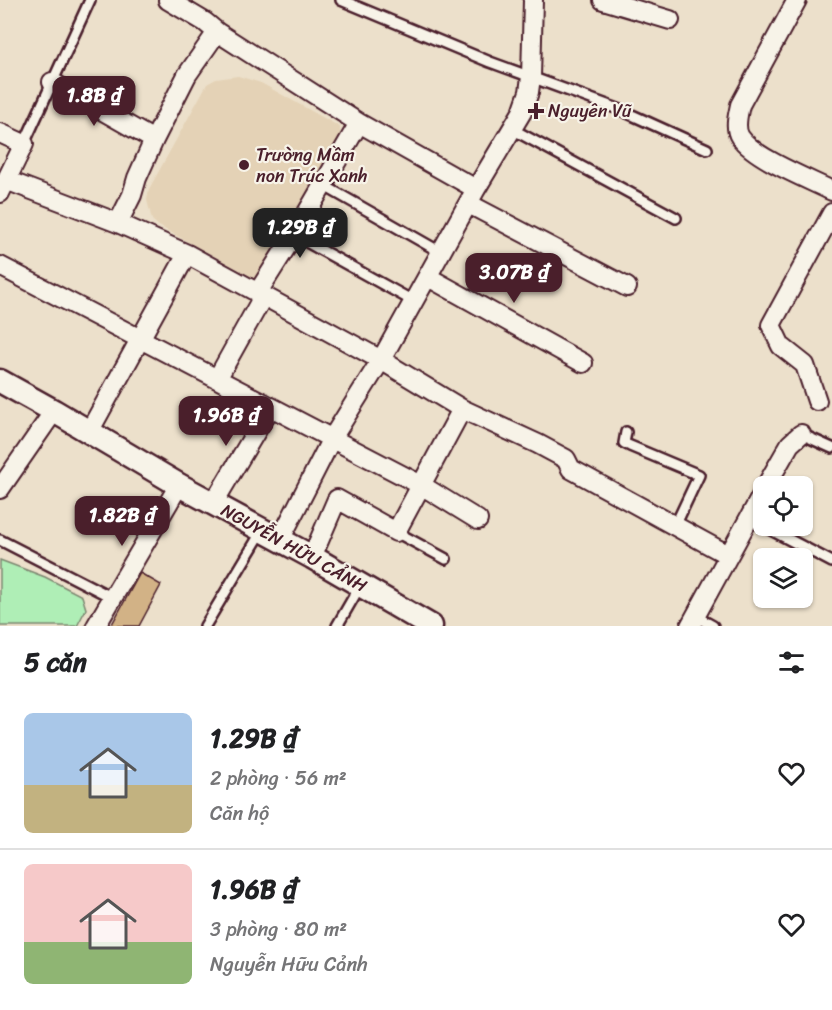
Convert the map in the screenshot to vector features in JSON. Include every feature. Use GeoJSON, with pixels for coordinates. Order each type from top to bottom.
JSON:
{"type":"FeatureCollection","features":[{"type":"Feature","properties":{"kind":"street"},"geometry":{"type":"LineString","coordinates":[[168,0],[473,197],[627,287]]}},
{"type":"Feature","properties":{"kind":"street"},"geometry":{"type":"LineString","coordinates":[[271,535],[381,360],[526,101],[531,77],[533,0]]}},
{"type":"Feature","properties":{"kind":"street"},"geometry":{"type":"LineString","coordinates":[[603,0],[670,20]]}},
{"type":"Feature","properties":{"kind":"street"},"geometry":{"type":"LineString","coordinates":[[797,0],[740,105],[736,121],[739,136],[756,152],[832,191]]}},
{"type":"Feature","properties":{"kind":"street"},"geometry":{"type":"LineString","coordinates":[[118,223],[154,140],[187,75],[217,32]]}},
{"type":"Feature","properties":{"kind":"street"},"geometry":{"type":"LineString","coordinates":[[52,82],[154,140]]}},
{"type":"Feature","properties":{"kind":"street"},"geometry":{"type":"LineString","coordinates":[[217,379],[260,302],[258,292],[359,123]]}},
{"type":"Feature","properties":{"kind":"street"},"geometry":{"type":"LineString","coordinates":[[0,133],[24,144],[3,187],[118,223],[187,254],[381,360],[462,409],[566,459],[571,469],[728,555]]}},
{"type":"Feature","properties":{"kind":"street"},"geometry":{"type":"LineString","coordinates":[[817,401],[805,365],[781,346],[771,325],[832,213]]}},
{"type":"Feature","properties":{"kind":"street"},"geometry":{"type":"LineString","coordinates":[[89,432],[187,254]]}},
{"type":"Feature","properties":{"kind":"street"},"geometry":{"type":"LineString","coordinates":[[0,266],[421,485],[478,520]]}},
{"type":"Feature","properties":{"kind":"street"},"geometry":{"type":"LineString","coordinates":[[428,277],[583,363]]}},
{"type":"Feature","properties":{"kind":"street","name":"NGUYỄN HỮU CẢNH"},"geometry":{"type":"LineString","coordinates":[[0,381],[178,485],[312,557],[431,626]]}},
{"type":"Feature","properties":{"kind":"street"},"geometry":{"type":"LineString","coordinates":[[213,504],[270,408]]}},
{"type":"Feature","properties":{"kind":"street"},"geometry":{"type":"LineString","coordinates":[[312,557],[337,499],[396,531],[462,409]]}},
{"type":"Feature","properties":{"kind":"street"},"geometry":{"type":"LineString","coordinates":[[0,489],[54,411]]}},
{"type":"Feature","properties":{"kind":"street"},"geometry":{"type":"LineString","coordinates":[[772,476],[790,444],[801,434]]}},
{"type":"Feature","properties":{"kind":"street"},"geometry":{"type":"LineString","coordinates":[[96,626],[178,485]]}},
{"type":"Feature","properties":{"kind":"street"},"geometry":{"type":"LineString","coordinates":[[692,621],[753,509]]}},
{"type":"Feature","properties":{"kind":"lane"},"geometry":{"type":"LineString","coordinates":[[24,144],[90,0]]}},
{"type":"Feature","properties":{"kind":"lane"},"geometry":{"type":"LineString","coordinates":[[341,0],[490,62],[621,110],[707,149]]}},
{"type":"Feature","properties":{"kind":"lane"},"geometry":{"type":"LineString","coordinates":[[512,129],[676,218]]}},
{"type":"Feature","properties":{"kind":"lane"},"geometry":{"type":"LineString","coordinates":[[323,185],[442,253]]}},
{"type":"Feature","properties":{"kind":"lane"},"geometry":{"type":"LineString","coordinates":[[294,235],[413,301]]}},
{"type":"Feature","properties":{"kind":"lane"},"geometry":{"type":"LineString","coordinates":[[626,432],[624,443],[699,475],[675,526]]}},
{"type":"Feature","properties":{"kind":"lane"},"geometry":{"type":"LineString","coordinates":[[801,434],[832,448]]}},
{"type":"Feature","properties":{"kind":"lane"},"geometry":{"type":"LineString","coordinates":[[748,518],[832,562]]}},
{"type":"Feature","properties":{"kind":"lane"},"geometry":{"type":"LineString","coordinates":[[396,531],[446,559]]}},
{"type":"Feature","properties":{"kind":"lane"},"geometry":{"type":"LineString","coordinates":[[205,626],[271,535]]}},
{"type":"Feature","properties":{"kind":"lane"},"geometry":{"type":"LineString","coordinates":[[0,540],[113,598]]}},
{"type":"Feature","properties":{"kind":"lane"},"geometry":{"type":"LineString","coordinates":[[337,626],[361,585]]}},
{"type":"Feature","properties":{"kind":"lane"},"geometry":{"type":"LineString","coordinates":[[692,621],[713,626]]}},
{"type":"Feature","properties":{"kind":"shaded area","name":"Trường Mầm non Trúc Xanh"},"geometry":{"type":"Polygon","coordinates":[[[238,76],[261,83],[340,127],[340,141],[262,277],[256,279],[159,226],[152,220],[147,200],[149,189],[207,84],[216,79],[238,76]]]}},
{"type":"Feature","properties":{"kind":"green space"},"geometry":{"type":"Polygon","coordinates":[[[0,560],[45,577],[82,596],[86,609],[77,626],[0,626],[0,560]]]}},
{"type":"Feature","properties":{"kind":"building"},"geometry":{"type":"Polygon","coordinates":[[[140,573],[161,585],[139,626],[111,626],[140,573]]]}},
{"type":"Feature","properties":{"kind":"place","name":"Nguyên Vũ"},"geometry":{"type":"Point","coordinates":[536,111]}},
{"type":"Feature","properties":{"kind":"place","name":"Trường Mầm non Trúc Xanh"},"geometry":{"type":"Point","coordinates":[244,165]}}]}
